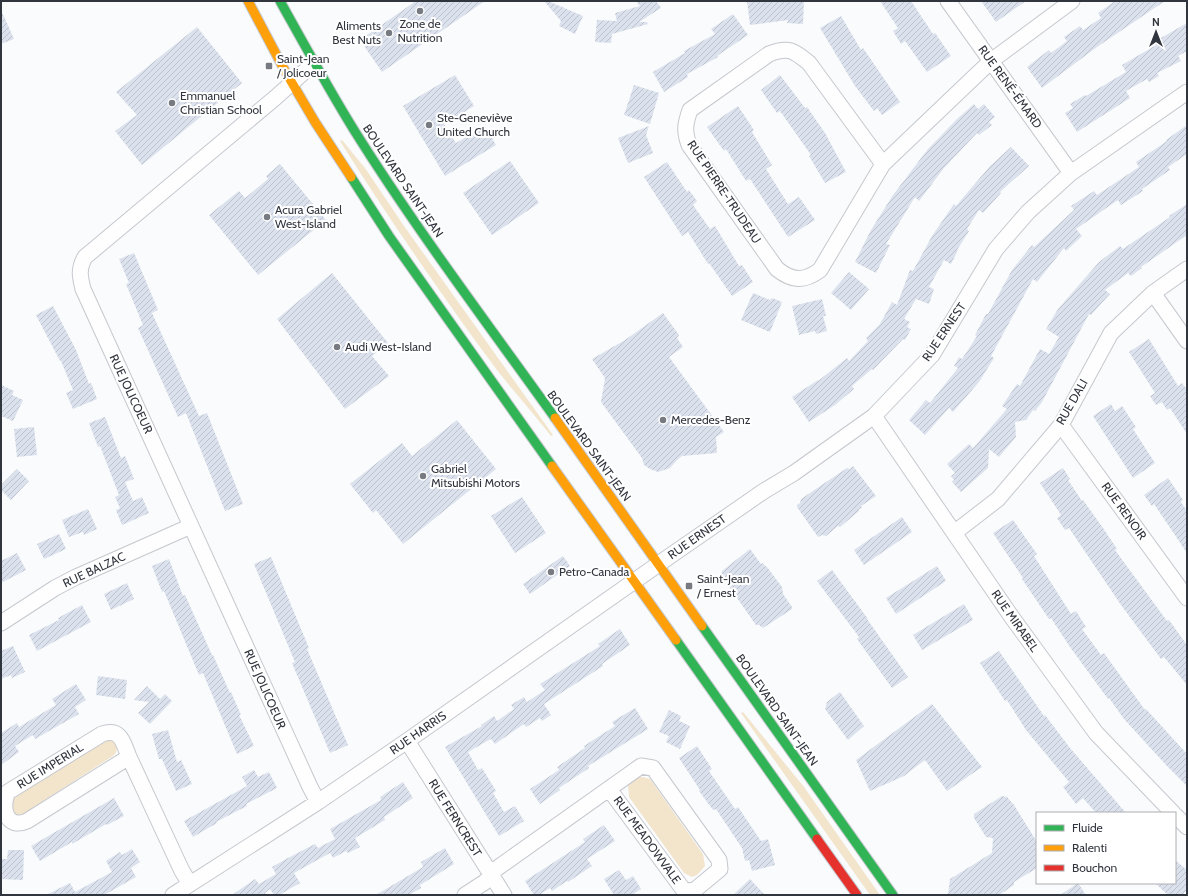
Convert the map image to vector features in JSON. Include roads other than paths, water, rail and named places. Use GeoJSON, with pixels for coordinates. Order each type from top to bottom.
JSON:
{"type":"FeatureCollection","features":[{"type":"Feature","properties":{"kind":"main road"},"geometry":{"type":"LineString","coordinates":[[248,1],[292,83],[345,169],[389,236],[857,895]]}},
{"type":"Feature","properties":{"kind":"main road","name":"BOULEVARD SAINT-JEAN"},"geometry":{"type":"LineString","coordinates":[[280,1],[314,63],[354,130],[403,205],[893,895]]}},
{"type":"Feature","properties":{"kind":"street","name":"RUE RENÉ-ÉMARD"},"geometry":{"type":"LineString","coordinates":[[948,1],[1071,173]]}},
{"type":"Feature","properties":{"kind":"street","name":"RUE PIERRE-TRUDEAU"},"geometry":{"type":"LineString","coordinates":[[883,164],[809,63],[795,52],[781,49],[769,54],[690,110],[686,122],[686,134],[689,145],[768,257],[786,276],[798,279],[810,278],[820,270],[883,164],[991,61],[1072,1]]}},
{"type":"Feature","properties":{"kind":"street","name":"RUE JOLICOEUR"},"geometry":{"type":"LineString","coordinates":[[314,63],[85,257],[81,265],[79,275],[83,289],[318,802]]}},
{"type":"Feature","properties":{"kind":"street","name":"RUE ERNEST"},"geometry":{"type":"LineString","coordinates":[[659,564],[764,491],[794,473],[874,416],[932,355],[996,248],[1028,212],[1071,173],[1187,92]]}},
{"type":"Feature","properties":{"kind":"street","name":"RUE DALI"},"geometry":{"type":"LineString","coordinates":[[954,533],[998,499],[1060,425],[1111,333],[1153,293],[1187,269]]}},
{"type":"Feature","properties":{"kind":"street"},"geometry":{"type":"LineString","coordinates":[[1153,293],[1187,341]]}},
{"type":"Feature","properties":{"kind":"street","name":"RUE MIRABEL"},"geometry":{"type":"LineString","coordinates":[[874,416],[1011,616],[1096,733],[1172,812]]}},
{"type":"Feature","properties":{"kind":"street","name":"RUE RENOIR"},"geometry":{"type":"LineString","coordinates":[[1060,425],[1187,598]]}},
{"type":"Feature","properties":{"kind":"street","name":"RUE BALZAC"},"geometry":{"type":"LineString","coordinates":[[1,623],[55,588],[76,577],[191,526]]}},
{"type":"Feature","properties":{"kind":"street","name":"RUE HARRIS"},"geometry":{"type":"LineString","coordinates":[[173,895],[318,802],[659,564]]}},
{"type":"Feature","properties":{"kind":"street","name":"RUE IMPERIAL"},"geometry":{"type":"LineString","coordinates":[[129,757],[23,823],[12,822],[4,815],[2,810],[2,801],[8,792],[102,734],[113,732],[122,739],[182,871],[190,884]]}},
{"type":"Feature","properties":{"kind":"street","name":"RUE FERNCREST"},"geometry":{"type":"LineString","coordinates":[[407,741],[504,895]]}},
{"type":"Feature","properties":{"kind":"street","name":"RUE MEADOWVALE"},"geometry":{"type":"LineString","coordinates":[[465,895],[485,882],[496,869],[641,766],[652,768],[718,860],[720,869],[696,889],[685,892],[610,789]]}},
{"type":"Feature","properties":{"kind":"street","name":"RUE MIRABEL"},"geometry":{"type":"LineString","coordinates":[[1176,816],[1187,826]]}},
{"type":"Feature","properties":{"kind":"place","name":"Zone de Nutrition"},"geometry":{"type":"Point","coordinates":[420,11]}},
{"type":"Feature","properties":{"kind":"place","name":"Aliments Best Nuts"},"geometry":{"type":"Point","coordinates":[389,33]}},
{"type":"Feature","properties":{"kind":"place","name":"Saint-Jean / Jolicoeur"},"geometry":{"type":"Point","coordinates":[269,66]}},
{"type":"Feature","properties":{"kind":"place","name":"Emmanuel Christian School"},"geometry":{"type":"Point","coordinates":[172,103]}},
{"type":"Feature","properties":{"kind":"place","name":"Ste-Geneviève United Church"},"geometry":{"type":"Point","coordinates":[429,125]}},
{"type":"Feature","properties":{"kind":"place","name":"Acura Gabriel West-Island"},"geometry":{"type":"Point","coordinates":[267,217]}},
{"type":"Feature","properties":{"kind":"place","name":"Audi West-Island"},"geometry":{"type":"Point","coordinates":[337,347]}},
{"type":"Feature","properties":{"kind":"place","name":"Mercedes-Benz"},"geometry":{"type":"Point","coordinates":[663,420]}},
{"type":"Feature","properties":{"kind":"place","name":"Gabriel Mitsubishi Motors"},"geometry":{"type":"Point","coordinates":[423,476]}},
{"type":"Feature","properties":{"kind":"place","name":"Petro-Canada"},"geometry":{"type":"Point","coordinates":[551,572]}},
{"type":"Feature","properties":{"kind":"place","name":"Saint-Jean / Ernest"},"geometry":{"type":"Point","coordinates":[689,586]}}]}
